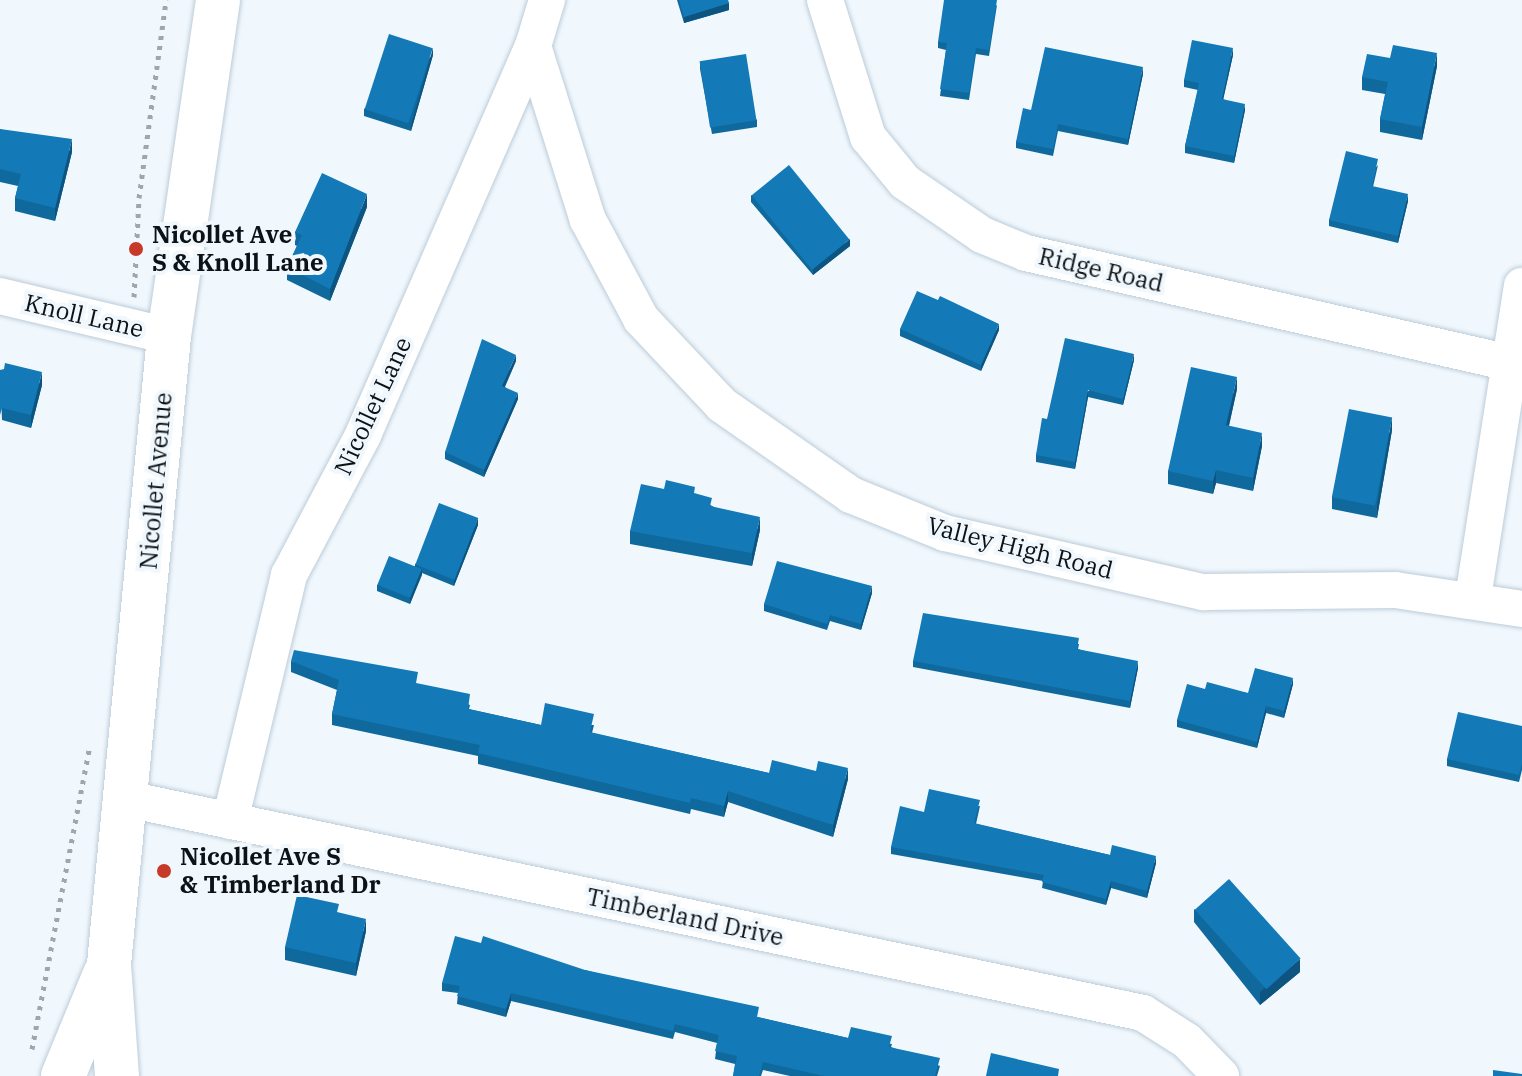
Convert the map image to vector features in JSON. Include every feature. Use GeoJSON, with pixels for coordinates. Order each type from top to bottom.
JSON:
{"type":"FeatureCollection","features":[{"type":"Feature","properties":{"kind":"main road","name":"Nicollet Avenue"},"geometry":{"type":"LineString","coordinates":[[117,1076],[109,964],[127,799],[150,332],[218,0]]}},
{"type":"Feature","properties":{"kind":"main road","name":"Nicollet Avenue"},"geometry":{"type":"LineString","coordinates":[[46,1068],[109,964]]}},
{"type":"Feature","properties":{"kind":"street","name":"Nicollet Lane"},"geometry":{"type":"LineString","coordinates":[[230,821],[289,575],[363,435],[533,46],[547,0]]}},
{"type":"Feature","properties":{"kind":"street","name":"Ridge Road"},"geometry":{"type":"LineString","coordinates":[[825,0],[868,137],[905,182],[982,235],[1026,253],[1510,363]]}},
{"type":"Feature","properties":{"kind":"street","name":"Valley High Road"},"geometry":{"type":"LineString","coordinates":[[533,46],[588,220],[641,319],[722,405],[851,495],[945,533],[1203,592],[1395,590],[1473,598],[1522,609]]}},
{"type":"Feature","properties":{"kind":"street"},"geometry":{"type":"LineString","coordinates":[[1473,598],[1522,286]]}},
{"type":"Feature","properties":{"kind":"street","name":"Knoll Lane"},"geometry":{"type":"LineString","coordinates":[[0,296],[150,332]]}},
{"type":"Feature","properties":{"kind":"street","name":"Timberland Drive"},"geometry":{"type":"LineString","coordinates":[[127,799],[1143,1013],[1187,1041],[1221,1076]]}},
{"type":"Feature","properties":{"kind":"path"},"geometry":{"type":"LineString","coordinates":[[150,332],[139,198],[166,0]]}},
{"type":"Feature","properties":{"kind":"path"},"geometry":{"type":"LineString","coordinates":[[46,1068],[91,743]]}},
{"type":"Feature","properties":{"kind":"building"},"geometry":{"type":"Polygon","coordinates":[[[679,0],[728,0],[729,3],[684,17],[679,0]]]}},
{"type":"Feature","properties":{"kind":"building"},"geometry":{"type":"Polygon","coordinates":[[[944,0],[997,0],[989,50],[976,48],[969,93],[940,89],[947,43],[938,42],[944,0]]]}},
{"type":"Feature","properties":{"kind":"building"},"geometry":{"type":"Polygon","coordinates":[[[389,34],[433,48],[408,123],[365,109],[389,34]]]}},
{"type":"Feature","properties":{"kind":"building"},"geometry":{"type":"Polygon","coordinates":[[[1192,40],[1233,48],[1222,99],[1245,104],[1234,156],[1185,146],[1199,83],[1184,80],[1192,40]]]}},
{"type":"Feature","properties":{"kind":"building"},"geometry":{"type":"Polygon","coordinates":[[[1393,45],[1437,53],[1422,127],[1380,119],[1388,82],[1362,77],[1367,54],[1390,58],[1393,45]]]}},
{"type":"Feature","properties":{"kind":"building"},"geometry":{"type":"Polygon","coordinates":[[[1045,47],[1143,67],[1128,139],[1058,124],[1053,149],[1016,142],[1023,108],[1031,110],[1045,47]]]}},
{"type":"Feature","properties":{"kind":"building"},"geometry":{"type":"Polygon","coordinates":[[[746,54],[756,120],[710,128],[700,61],[746,54]]]}},
{"type":"Feature","properties":{"kind":"building"},"geometry":{"type":"Polygon","coordinates":[[[0,129],[72,139],[55,208],[15,198],[21,174],[0,169],[0,129]]]}},
{"type":"Feature","properties":{"kind":"building"},"geometry":{"type":"Polygon","coordinates":[[[1346,151],[1378,159],[1372,186],[1408,194],[1398,236],[1329,220],[1346,151]]]}},
{"type":"Feature","properties":{"kind":"building"},"geometry":{"type":"Polygon","coordinates":[[[789,165],[849,240],[812,270],[752,195],[789,165]]]}},
{"type":"Feature","properties":{"kind":"building"},"geometry":{"type":"Polygon","coordinates":[[[322,173],[367,194],[330,289],[287,267],[302,235],[295,232],[322,173]]]}},
{"type":"Feature","properties":{"kind":"building"},"geometry":{"type":"Polygon","coordinates":[[[917,291],[938,300],[940,296],[999,324],[981,365],[900,329],[917,291]]]}},
{"type":"Feature","properties":{"kind":"building"},"geometry":{"type":"Polygon","coordinates":[[[1065,338],[1134,354],[1123,399],[1088,390],[1075,462],[1036,455],[1042,418],[1047,419],[1065,338]]]}},
{"type":"Feature","properties":{"kind":"building"},"geometry":{"type":"Polygon","coordinates":[[[482,339],[516,355],[502,386],[518,393],[484,470],[445,452],[482,339]]]}},
{"type":"Feature","properties":{"kind":"building"},"geometry":{"type":"Polygon","coordinates":[[[5,363],[42,372],[31,415],[2,408],[0,415],[0,370],[4,369],[5,363]]]}},
{"type":"Feature","properties":{"kind":"building"},"geometry":{"type":"Polygon","coordinates":[[[1191,367],[1237,377],[1226,425],[1262,433],[1253,478],[1216,470],[1213,481],[1168,471],[1191,367]]]}},
{"type":"Feature","properties":{"kind":"building"},"geometry":{"type":"Polygon","coordinates":[[[1349,409],[1392,417],[1375,506],[1332,497],[1349,409]]]}},
{"type":"Feature","properties":{"kind":"building"},"geometry":{"type":"Polygon","coordinates":[[[666,480],[695,487],[694,493],[712,498],[710,506],[760,517],[752,553],[630,531],[641,484],[664,489],[666,480]]]}},
{"type":"Feature","properties":{"kind":"building"},"geometry":{"type":"Polygon","coordinates":[[[439,503],[478,518],[455,580],[415,565],[439,503]]]}},
{"type":"Feature","properties":{"kind":"building"},"geometry":{"type":"Polygon","coordinates":[[[389,556],[421,569],[410,598],[377,585],[389,556]]]}},
{"type":"Feature","properties":{"kind":"building"},"geometry":{"type":"Polygon","coordinates":[[[777,561],[872,586],[861,624],[830,615],[827,624],[764,604],[777,561]]]}},
{"type":"Feature","properties":{"kind":"building"},"geometry":{"type":"Polygon","coordinates":[[[923,613],[1079,638],[1077,649],[1138,661],[1130,701],[913,661],[923,613]]]}},
{"type":"Feature","properties":{"kind":"building"},"geometry":{"type":"Polygon","coordinates":[[[294,650],[418,672],[416,683],[470,694],[468,709],[541,725],[545,703],[594,714],[590,732],[769,773],[772,760],[816,771],[818,761],[848,768],[833,825],[728,791],[724,806],[691,798],[690,803],[478,753],[480,745],[332,714],[339,680],[291,661],[294,650]]]}},
{"type":"Feature","properties":{"kind":"building"},"geometry":{"type":"Polygon","coordinates":[[[1255,668],[1293,678],[1284,711],[1266,706],[1257,742],[1177,720],[1187,684],[1205,689],[1207,682],[1248,693],[1255,668]]]}},
{"type":"Feature","properties":{"kind":"building"},"geometry":{"type":"Polygon","coordinates":[[[1458,712],[1522,726],[1519,775],[1447,759],[1458,712]]]}},
{"type":"Feature","properties":{"kind":"building"},"geometry":{"type":"Polygon","coordinates":[[[929,789],[980,800],[974,823],[1110,855],[1112,845],[1156,856],[1147,891],[1111,881],[1106,899],[1042,882],[1044,875],[891,847],[900,806],[924,812],[929,789]]]}},
{"type":"Feature","properties":{"kind":"building"},"geometry":{"type":"Polygon","coordinates":[[[1229,879],[1301,959],[1266,989],[1195,910],[1229,879]]]}},
{"type":"Feature","properties":{"kind":"building"},"geometry":{"type":"Polygon","coordinates":[[[297,895],[339,904],[337,912],[366,919],[356,963],[285,947],[297,895]]]}},
{"type":"Feature","properties":{"kind":"building"},"geometry":{"type":"Polygon","coordinates":[[[455,936],[481,943],[483,936],[585,970],[759,1007],[757,1017],[848,1038],[851,1027],[892,1036],[889,1047],[940,1058],[935,1076],[824,1076],[763,1062],[759,1076],[733,1076],[737,1056],[715,1051],[719,1035],[675,1024],[673,1031],[511,993],[506,1009],[457,996],[460,986],[442,983],[455,936]]]}},
{"type":"Feature","properties":{"kind":"building"},"geometry":{"type":"Polygon","coordinates":[[[991,1053],[1059,1069],[1058,1076],[986,1076],[991,1053]]]}},
{"type":"Feature","properties":{"kind":"building"},"geometry":{"type":"Polygon","coordinates":[[[1493,1070],[1522,1074],[1522,1076],[1493,1076],[1493,1070]]]}},
{"type":"Feature","properties":{"kind":"place","name":"Nicollet Ave S & Knoll Lane"},"geometry":{"type":"Point","coordinates":[136,249]}},
{"type":"Feature","properties":{"kind":"place","name":"Nicollet Ave S & Timberland Dr"},"geometry":{"type":"Point","coordinates":[164,871]}}]}
